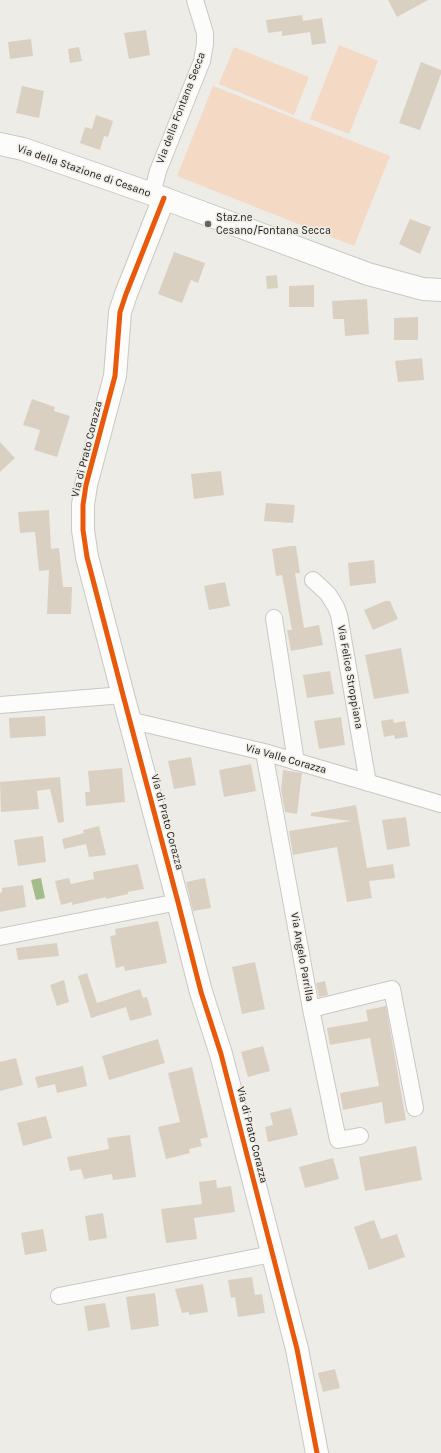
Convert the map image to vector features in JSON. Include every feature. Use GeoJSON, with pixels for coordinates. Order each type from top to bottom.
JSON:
{"type":"FeatureCollection","features":[{"type":"Feature","properties":{"kind":"street","name":"Via della Fontana Secca"},"geometry":{"type":"LineString","coordinates":[[158,196],[158,171],[202,61],[205,33],[195,0]]}},
{"type":"Feature","properties":{"kind":"street","name":"Via della Stazione di Cesano"},"geometry":{"type":"LineString","coordinates":[[0,144],[23,149],[158,196],[368,274],[423,289],[441,290]]}},
{"type":"Feature","properties":{"kind":"street","name":"Via di Prato Corazza"},"geometry":{"type":"LineString","coordinates":[[158,196],[121,308],[114,380],[86,485],[83,505],[83,530],[87,558],[122,696],[201,992],[221,1054],[297,1349],[317,1453]]}},
{"type":"Feature","properties":{"kind":"street","name":"Via Felice Stroppiana"},"geometry":{"type":"LineString","coordinates":[[313,580],[328,594],[339,615],[368,783]]}},
{"type":"Feature","properties":{"kind":"street"},"geometry":{"type":"LineString","coordinates":[[274,618],[296,762]]}},
{"type":"Feature","properties":{"kind":"street"},"geometry":{"type":"LineString","coordinates":[[0,705],[122,696]]}},
{"type":"Feature","properties":{"kind":"street","name":"Via Valle Corazza"},"geometry":{"type":"LineString","coordinates":[[129,720],[264,752],[441,804]]}},
{"type":"Feature","properties":{"kind":"street","name":"Via Angelo Parrilla"},"geometry":{"type":"LineString","coordinates":[[264,752],[311,1008],[338,1140],[360,1136]]}},
{"type":"Feature","properties":{"kind":"street"},"geometry":{"type":"LineString","coordinates":[[0,937],[178,902]]}},
{"type":"Feature","properties":{"kind":"street"},"geometry":{"type":"LineString","coordinates":[[311,1008],[392,989],[415,1108]]}},
{"type":"Feature","properties":{"kind":"street"},"geometry":{"type":"LineString","coordinates":[[59,1296],[272,1254]]}},
{"type":"Feature","properties":{"kind":"shaded area"},"geometry":{"type":"Polygon","coordinates":[[[339,45],[378,61],[349,134],[310,119],[339,45]]]}},
{"type":"Feature","properties":{"kind":"shaded area"},"geometry":{"type":"Polygon","coordinates":[[[234,47],[309,77],[294,115],[219,84],[234,47]]]}},
{"type":"Feature","properties":{"kind":"shaded area"},"geometry":{"type":"Polygon","coordinates":[[[213,86],[390,156],[354,246],[177,176],[213,86]]]}},
{"type":"Feature","properties":{"kind":"shaded area"},"geometry":{"type":"Polygon","coordinates":[[[41,878],[45,898],[36,900],[31,880],[41,878]]]}},
{"type":"Feature","properties":{"kind":"building"},"geometry":{"type":"Polygon","coordinates":[[[388,0],[428,0],[397,17],[388,0]]]}},
{"type":"Feature","properties":{"kind":"building"},"geometry":{"type":"Polygon","coordinates":[[[302,15],[303,21],[322,18],[326,43],[312,45],[310,32],[282,36],[282,31],[268,33],[266,20],[302,15]]]}},
{"type":"Feature","properties":{"kind":"building"},"geometry":{"type":"Polygon","coordinates":[[[146,30],[150,55],[129,59],[124,33],[146,30]]]}},
{"type":"Feature","properties":{"kind":"building"},"geometry":{"type":"Polygon","coordinates":[[[31,39],[33,56],[10,59],[8,42],[31,39]]]}},
{"type":"Feature","properties":{"kind":"building"},"geometry":{"type":"Polygon","coordinates":[[[79,47],[82,61],[70,63],[68,49],[79,47]]]}},
{"type":"Feature","properties":{"kind":"building"},"geometry":{"type":"Polygon","coordinates":[[[421,62],[441,70],[441,74],[420,130],[399,123],[421,62]]]}},
{"type":"Feature","properties":{"kind":"building"},"geometry":{"type":"Polygon","coordinates":[[[22,86],[44,91],[39,118],[16,113],[22,86]]]}},
{"type":"Feature","properties":{"kind":"building"},"geometry":{"type":"Polygon","coordinates":[[[96,115],[113,121],[108,137],[104,136],[100,150],[80,143],[85,127],[92,129],[96,115]]]}},
{"type":"Feature","properties":{"kind":"building"},"geometry":{"type":"Polygon","coordinates":[[[410,219],[431,227],[420,254],[399,244],[410,219]]]}},
{"type":"Feature","properties":{"kind":"building"},"geometry":{"type":"Polygon","coordinates":[[[174,252],[205,263],[198,283],[191,280],[182,303],[158,294],[174,252]]]}},
{"type":"Feature","properties":{"kind":"building"},"geometry":{"type":"Polygon","coordinates":[[[277,275],[278,288],[267,289],[266,276],[277,275]]]}},
{"type":"Feature","properties":{"kind":"building"},"geometry":{"type":"Polygon","coordinates":[[[314,285],[314,307],[289,307],[289,286],[314,285]]]}},
{"type":"Feature","properties":{"kind":"building"},"geometry":{"type":"Polygon","coordinates":[[[367,299],[369,334],[345,336],[344,319],[333,319],[332,301],[367,299]]]}},
{"type":"Feature","properties":{"kind":"building"},"geometry":{"type":"Polygon","coordinates":[[[418,317],[418,340],[394,340],[394,318],[418,317]]]}},
{"type":"Feature","properties":{"kind":"building"},"geometry":{"type":"Polygon","coordinates":[[[422,358],[424,380],[398,382],[395,361],[422,358]]]}},
{"type":"Feature","properties":{"kind":"building"},"geometry":{"type":"Polygon","coordinates":[[[32,399],[55,407],[54,411],[70,416],[57,457],[34,450],[40,430],[23,425],[32,399]]]}},
{"type":"Feature","properties":{"kind":"building"},"geometry":{"type":"Polygon","coordinates":[[[0,442],[15,458],[0,472],[0,442]]]}},
{"type":"Feature","properties":{"kind":"building"},"geometry":{"type":"Polygon","coordinates":[[[221,471],[224,495],[194,499],[191,474],[221,471]]]}},
{"type":"Feature","properties":{"kind":"building"},"geometry":{"type":"Polygon","coordinates":[[[266,503],[295,505],[293,523],[264,521],[266,503]]]}},
{"type":"Feature","properties":{"kind":"building"},"geometry":{"type":"Polygon","coordinates":[[[49,510],[51,549],[59,548],[63,587],[72,587],[71,614],[47,614],[49,570],[39,571],[35,532],[20,533],[18,512],[49,510]]]}},
{"type":"Feature","properties":{"kind":"building"},"geometry":{"type":"Polygon","coordinates":[[[296,546],[300,573],[295,573],[304,628],[319,625],[323,645],[291,651],[287,630],[292,630],[282,575],[276,576],[272,549],[296,546]]]}},
{"type":"Feature","properties":{"kind":"building"},"geometry":{"type":"Polygon","coordinates":[[[374,560],[376,583],[350,586],[348,563],[374,560]]]}},
{"type":"Feature","properties":{"kind":"building"},"geometry":{"type":"Polygon","coordinates":[[[225,582],[230,606],[209,610],[204,586],[225,582]]]}},
{"type":"Feature","properties":{"kind":"building"},"geometry":{"type":"Polygon","coordinates":[[[385,601],[390,601],[398,619],[373,630],[364,610],[385,601]]]}},
{"type":"Feature","properties":{"kind":"building"},"geometry":{"type":"Polygon","coordinates":[[[401,648],[409,693],[374,699],[365,655],[401,648]]]}},
{"type":"Feature","properties":{"kind":"building"},"geometry":{"type":"Polygon","coordinates":[[[330,671],[334,694],[307,698],[303,675],[330,671]]]}},
{"type":"Feature","properties":{"kind":"building"},"geometry":{"type":"Polygon","coordinates":[[[45,716],[46,736],[10,738],[9,718],[45,716]]]}},
{"type":"Feature","properties":{"kind":"building"},"geometry":{"type":"Polygon","coordinates":[[[341,717],[345,745],[319,749],[314,721],[341,717]]]}},
{"type":"Feature","properties":{"kind":"building"},"geometry":{"type":"Polygon","coordinates":[[[393,719],[394,723],[405,721],[408,737],[395,739],[394,735],[384,737],[381,721],[393,719]]]}},
{"type":"Feature","properties":{"kind":"building"},"geometry":{"type":"Polygon","coordinates":[[[191,757],[196,785],[174,789],[168,761],[191,757]]]}},
{"type":"Feature","properties":{"kind":"building"},"geometry":{"type":"Polygon","coordinates":[[[251,764],[256,791],[224,797],[219,770],[251,764]]]}},
{"type":"Feature","properties":{"kind":"building"},"geometry":{"type":"Polygon","coordinates":[[[122,768],[125,802],[86,806],[85,792],[90,792],[88,771],[122,768]]]}},
{"type":"Feature","properties":{"kind":"building"},"geometry":{"type":"Polygon","coordinates":[[[283,770],[302,773],[297,814],[285,812],[281,790],[283,770]]]}},
{"type":"Feature","properties":{"kind":"building"},"geometry":{"type":"Polygon","coordinates":[[[60,777],[64,822],[58,823],[50,789],[37,791],[39,809],[1,812],[0,782],[60,777]]]}},
{"type":"Feature","properties":{"kind":"building"},"geometry":{"type":"Polygon","coordinates":[[[356,805],[367,868],[393,864],[395,878],[369,881],[372,898],[347,902],[337,847],[293,855],[289,831],[351,821],[311,816],[311,813],[356,805]]]}},
{"type":"Feature","properties":{"kind":"building"},"geometry":{"type":"Polygon","coordinates":[[[406,817],[410,846],[387,850],[382,820],[406,817]]]}},
{"type":"Feature","properties":{"kind":"building"},"geometry":{"type":"Polygon","coordinates":[[[99,826],[106,855],[89,857],[86,844],[64,849],[62,839],[84,833],[83,830],[99,826]]]}},
{"type":"Feature","properties":{"kind":"building"},"geometry":{"type":"Polygon","coordinates":[[[43,836],[46,862],[18,866],[14,840],[43,836]]]}},
{"type":"Feature","properties":{"kind":"building"},"geometry":{"type":"Polygon","coordinates":[[[138,864],[144,889],[106,899],[106,897],[72,905],[72,902],[61,905],[55,881],[69,878],[71,884],[94,879],[93,872],[138,864]]]}},
{"type":"Feature","properties":{"kind":"building"},"geometry":{"type":"Polygon","coordinates":[[[205,878],[211,908],[193,911],[186,882],[205,878]]]}},
{"type":"Feature","properties":{"kind":"building"},"geometry":{"type":"Polygon","coordinates":[[[23,885],[26,907],[0,912],[0,893],[2,892],[2,888],[23,885]]]}},
{"type":"Feature","properties":{"kind":"building"},"geometry":{"type":"Polygon","coordinates":[[[158,921],[167,963],[125,971],[124,966],[116,968],[110,936],[116,935],[115,929],[158,921]]]}},
{"type":"Feature","properties":{"kind":"building"},"geometry":{"type":"Polygon","coordinates":[[[57,943],[59,956],[18,960],[16,948],[57,943]]]}},
{"type":"Feature","properties":{"kind":"building"},"geometry":{"type":"Polygon","coordinates":[[[255,962],[265,1009],[242,1014],[232,967],[255,962]]]}},
{"type":"Feature","properties":{"kind":"building"},"geometry":{"type":"Polygon","coordinates":[[[87,973],[97,1003],[140,989],[143,998],[147,997],[152,1015],[130,1021],[126,1007],[91,1018],[78,976],[87,973]]]}},
{"type":"Feature","properties":{"kind":"building"},"geometry":{"type":"Polygon","coordinates":[[[64,980],[69,1002],[57,1006],[50,985],[64,980]]]}},
{"type":"Feature","properties":{"kind":"building"},"geometry":{"type":"Polygon","coordinates":[[[325,981],[328,995],[319,997],[316,983],[325,981]]]}},
{"type":"Feature","properties":{"kind":"building"},"geometry":{"type":"Polygon","coordinates":[[[386,1006],[406,1120],[385,1124],[382,1102],[343,1110],[340,1093],[379,1086],[370,1038],[330,1045],[327,1028],[368,1021],[366,1010],[386,1006]]]}},
{"type":"Feature","properties":{"kind":"building"},"geometry":{"type":"Polygon","coordinates":[[[158,1039],[165,1063],[109,1080],[102,1056],[158,1039]]]}},
{"type":"Feature","properties":{"kind":"building"},"geometry":{"type":"Polygon","coordinates":[[[263,1046],[270,1071],[248,1077],[241,1052],[263,1046]]]}},
{"type":"Feature","properties":{"kind":"building"},"geometry":{"type":"Polygon","coordinates":[[[16,1058],[23,1085],[0,1091],[0,1062],[16,1058]]]}},
{"type":"Feature","properties":{"kind":"building"},"geometry":{"type":"Polygon","coordinates":[[[83,1066],[87,1086],[57,1093],[55,1084],[38,1088],[35,1077],[83,1066]]]}},
{"type":"Feature","properties":{"kind":"building"},"geometry":{"type":"Polygon","coordinates":[[[192,1067],[208,1137],[200,1139],[202,1146],[189,1149],[190,1153],[166,1159],[158,1127],[180,1122],[168,1073],[192,1067]]]}},
{"type":"Feature","properties":{"kind":"building"},"geometry":{"type":"Polygon","coordinates":[[[291,1108],[298,1135],[268,1142],[265,1127],[273,1125],[270,1113],[291,1108]]]}},
{"type":"Feature","properties":{"kind":"building"},"geometry":{"type":"Polygon","coordinates":[[[46,1116],[52,1138],[23,1146],[17,1123],[46,1116]]]}},
{"type":"Feature","properties":{"kind":"building"},"geometry":{"type":"Polygon","coordinates":[[[130,1135],[136,1177],[113,1180],[112,1174],[84,1179],[81,1169],[70,1171],[67,1157],[109,1149],[107,1138],[130,1135]]]}},
{"type":"Feature","properties":{"kind":"building"},"geometry":{"type":"Polygon","coordinates":[[[416,1146],[422,1180],[365,1191],[359,1157],[416,1146]]]}},
{"type":"Feature","properties":{"kind":"building"},"geometry":{"type":"Polygon","coordinates":[[[333,1158],[339,1179],[305,1188],[299,1167],[333,1158]]]}},
{"type":"Feature","properties":{"kind":"building"},"geometry":{"type":"Polygon","coordinates":[[[216,1180],[217,1188],[231,1186],[235,1212],[194,1218],[197,1239],[166,1243],[161,1209],[202,1204],[199,1182],[216,1180]]]}},
{"type":"Feature","properties":{"kind":"building"},"geometry":{"type":"Polygon","coordinates":[[[103,1213],[107,1238],[89,1241],[85,1216],[103,1213]]]}},
{"type":"Feature","properties":{"kind":"building"},"geometry":{"type":"Polygon","coordinates":[[[374,1220],[381,1239],[397,1234],[405,1257],[369,1270],[354,1227],[374,1220]]]}},
{"type":"Feature","properties":{"kind":"building"},"geometry":{"type":"Polygon","coordinates":[[[43,1229],[47,1251],[25,1255],[21,1233],[43,1229]]]}},
{"type":"Feature","properties":{"kind":"building"},"geometry":{"type":"Polygon","coordinates":[[[252,1277],[255,1295],[262,1294],[265,1313],[238,1317],[235,1297],[231,1298],[228,1280],[252,1277]]]}},
{"type":"Feature","properties":{"kind":"building"},"geometry":{"type":"Polygon","coordinates":[[[203,1284],[208,1312],[189,1315],[189,1312],[182,1313],[175,1289],[203,1284]]]}},
{"type":"Feature","properties":{"kind":"building"},"geometry":{"type":"Polygon","coordinates":[[[155,1293],[159,1326],[131,1330],[126,1297],[155,1293]]]}},
{"type":"Feature","properties":{"kind":"building"},"geometry":{"type":"Polygon","coordinates":[[[105,1303],[110,1327],[88,1331],[84,1306],[105,1303]]]}},
{"type":"Feature","properties":{"kind":"building"},"geometry":{"type":"Polygon","coordinates":[[[335,1369],[340,1388],[323,1392],[318,1373],[335,1369]]]}},
{"type":"Feature","properties":{"kind":"cycle path"},"geometry":{"type":"LineString","coordinates":[[164,198],[120,312],[115,376],[86,485],[83,505],[83,530],[87,557],[123,695],[201,992],[221,1054],[297,1349],[317,1453]]}},
{"type":"Feature","properties":{"kind":"place","name":"Staz.ne Cesano/Fontana Secca"},"geometry":{"type":"Point","coordinates":[208,224]}}]}
